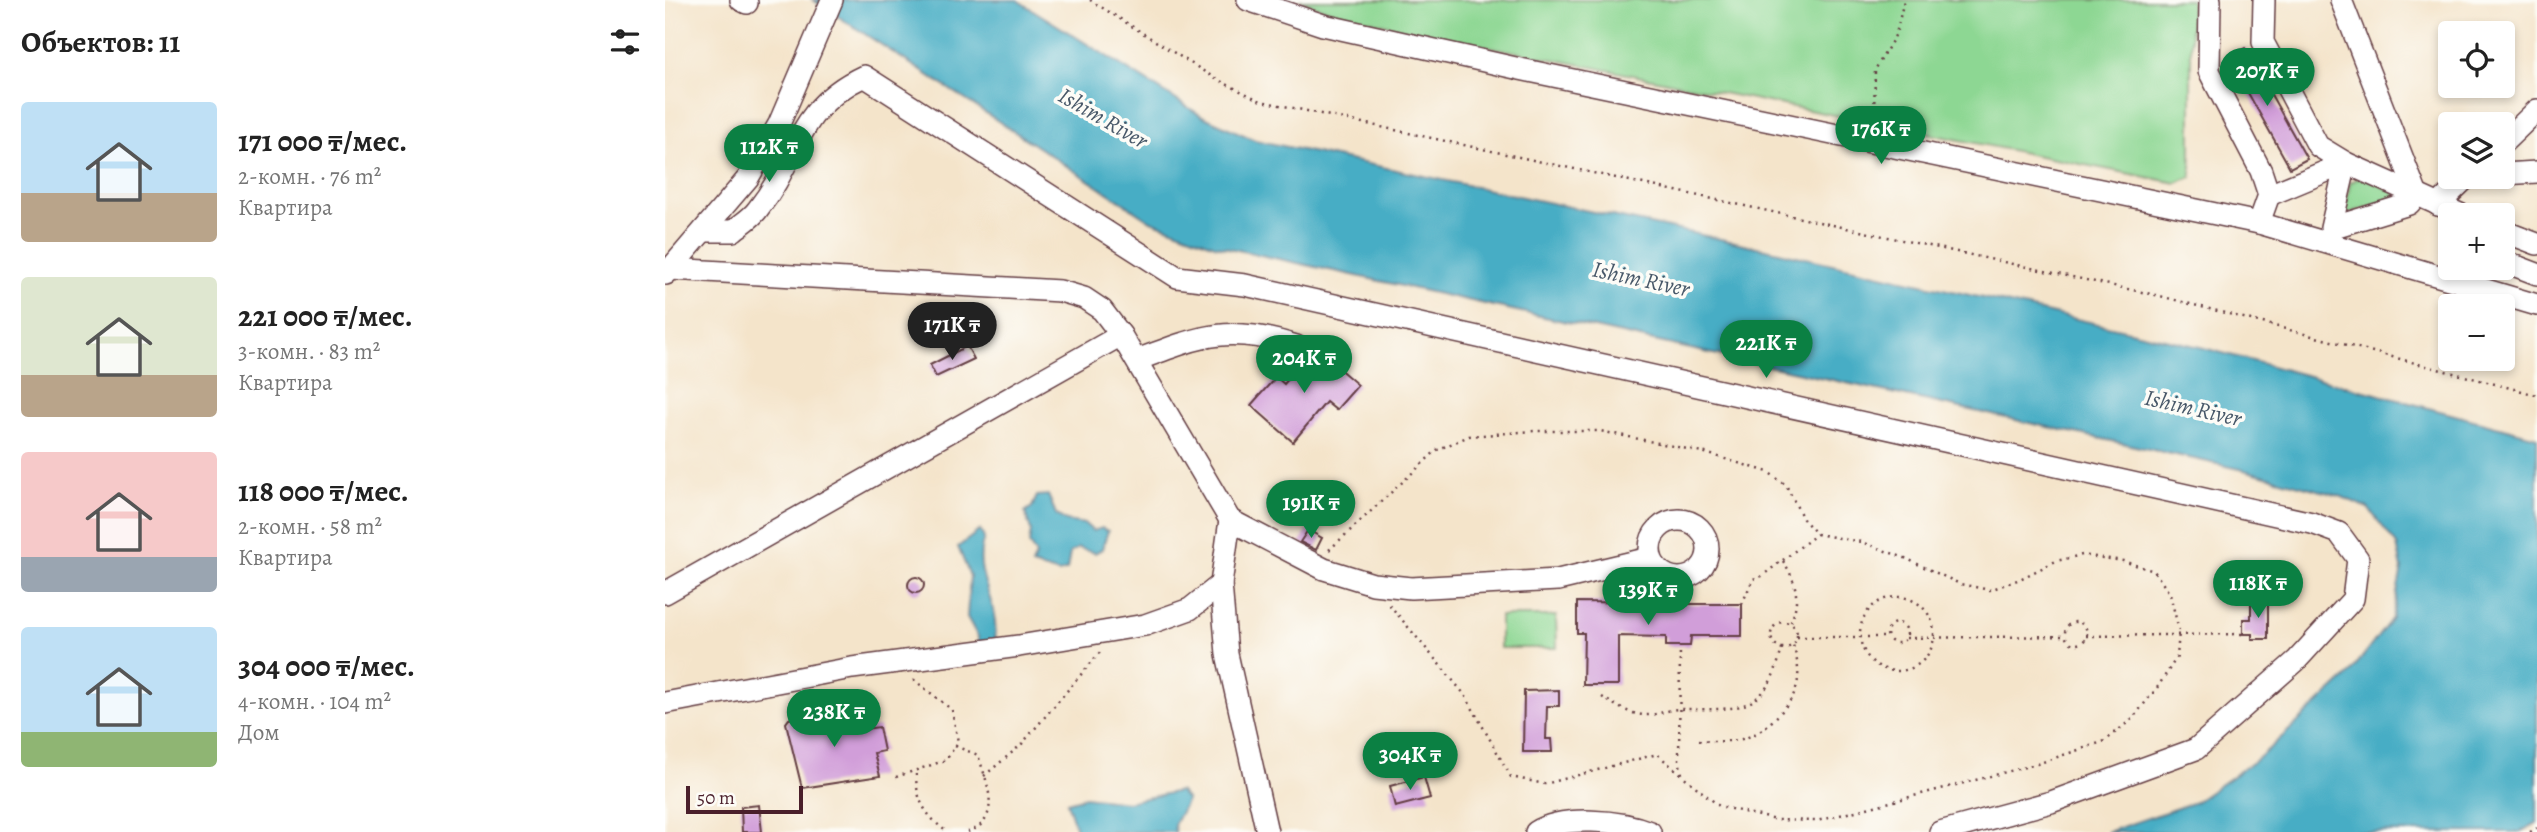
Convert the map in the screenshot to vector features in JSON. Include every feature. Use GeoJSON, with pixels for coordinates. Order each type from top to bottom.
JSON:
{"type":"FeatureCollection","features":[{"type":"Feature","properties":{"kind":"street"},"geometry":{"type":"LineString","coordinates":[[668,272],[706,231],[748,178],[779,124],[832,0]]}},
{"type":"Feature","properties":{"kind":"street"},"geometry":{"type":"LineString","coordinates":[[1248,0],[1323,25],[1507,66],[2259,223],[2537,305]]}},
{"type":"Feature","properties":{"kind":"street"},"geometry":{"type":"LineString","coordinates":[[2210,0],[2209,71],[2261,171],[2269,195],[2259,223]]}},
{"type":"Feature","properties":{"kind":"street"},"geometry":{"type":"LineString","coordinates":[[2264,0],[2263,42],[2318,146],[2346,163],[2438,205]]}},
{"type":"Feature","properties":{"kind":"street"},"geometry":{"type":"LineString","coordinates":[[2341,0],[2417,195]]}},
{"type":"Feature","properties":{"kind":"street"},"geometry":{"type":"LineString","coordinates":[[706,231],[733,231],[758,210],[812,115],[839,88],[864,76],[1177,277],[1245,285],[2312,523],[2339,533],[2358,559],[2353,599],[2296,661],[2196,748],[2051,802],[1940,832]]}},
{"type":"Feature","properties":{"kind":"street"},"geometry":{"type":"LineString","coordinates":[[2515,131],[2537,110]]}},
{"type":"Feature","properties":{"kind":"street"},"geometry":{"type":"LineString","coordinates":[[2269,195],[2346,163]]}},
{"type":"Feature","properties":{"kind":"street"},"geometry":{"type":"LineString","coordinates":[[2346,163],[2331,228],[2409,204],[2417,195]]}},
{"type":"Feature","properties":{"kind":"street"},"geometry":{"type":"LineString","coordinates":[[2515,173],[2537,172]]}},
{"type":"Feature","properties":{"kind":"street"},"geometry":{"type":"LineString","coordinates":[[2440,203],[2455,189]]}},
{"type":"Feature","properties":{"kind":"street"},"geometry":{"type":"LineString","coordinates":[[2515,236],[2537,244]]}},
{"type":"Feature","properties":{"kind":"street"},"geometry":{"type":"LineString","coordinates":[[2515,266],[2537,274]]}},
{"type":"Feature","properties":{"kind":"street"},"geometry":{"type":"LineString","coordinates":[[668,272],[1060,291],[1084,298],[1102,310],[1121,335],[1230,520],[1314,564],[1373,584],[1411,588],[1558,580],[1650,558]]}},
{"type":"Feature","properties":{"kind":"street"},"geometry":{"type":"LineString","coordinates":[[1137,360],[1220,333],[1267,337],[1296,346]]}},
{"type":"Feature","properties":{"kind":"street"},"geometry":{"type":"LineString","coordinates":[[665,593],[1121,335]]}},
{"type":"Feature","properties":{"kind":"street"},"geometry":{"type":"LineString","coordinates":[[1230,520],[1221,584],[1227,654],[1267,832]]}},
{"type":"Feature","properties":{"kind":"street"},"geometry":{"type":"LineString","coordinates":[[665,704],[852,668],[1145,625],[1190,609],[1221,584]]}},
{"type":"Feature","properties":{"kind":"street"},"geometry":{"type":"LineString","coordinates":[[1536,832],[1544,827],[1595,821],[1650,832]]}},
{"type":"Feature","properties":{"kind":"path"},"geometry":{"type":"LineString","coordinates":[[1090,0],[1216,79],[1261,101],[2160,296],[2537,395]]}},
{"type":"Feature","properties":{"kind":"path"},"geometry":{"type":"LineString","coordinates":[[1874,116],[1875,70],[1896,34],[1904,0]]}},
{"type":"Feature","properties":{"kind":"path"},"geometry":{"type":"LineString","coordinates":[[1314,564],[1437,450],[1469,436],[1534,431],[1600,431],[1702,452],[1768,472],[1786,485],[1803,519],[1817,534],[1861,542],[1906,558],[1960,584],[1990,590],[2056,561],[2082,555],[2123,561],[2154,571],[2170,594],[2178,635],[2177,657],[2132,719],[2105,741],[2037,765],[1817,821],[1776,820],[1719,806],[1657,754],[1545,784],[1511,777],[1465,695],[1373,584]]}},
{"type":"Feature","properties":{"kind":"path"},"geometry":{"type":"LineString","coordinates":[[1742,604],[1753,579],[1783,561],[1817,534]]}},
{"type":"Feature","properties":{"kind":"path"},"geometry":{"type":"LineString","coordinates":[[1783,561],[1793,576],[1798,604],[1790,624]]}},
{"type":"Feature","properties":{"kind":"path"},"geometry":{"type":"LineString","coordinates":[[1898,597],[1910,599],[1929,614],[1935,638],[1925,660],[1903,671],[1891,671],[1869,660],[1860,637],[1861,625],[1875,605],[1898,597]]}},
{"type":"Feature","properties":{"kind":"path"},"geometry":{"type":"LineString","coordinates":[[2065,636],[2069,624],[2075,621],[2082,624],[2086,636]]}},
{"type":"Feature","properties":{"kind":"path"},"geometry":{"type":"LineString","coordinates":[[1699,740],[1739,740],[1759,732],[1781,713],[1794,698],[1799,680],[1799,664],[1793,645],[1797,637],[1796,629],[1782,622],[1775,626],[1771,634],[1772,641],[1782,648]]}},
{"type":"Feature","properties":{"kind":"path"},"geometry":{"type":"LineString","coordinates":[[1906,638],[1905,627],[1899,623],[1887,629],[1886,637],[1891,643],[1898,644],[1906,638],[2065,636],[2076,644],[2086,636],[2243,634]]}},
{"type":"Feature","properties":{"kind":"path"},"geometry":{"type":"LineString","coordinates":[[984,776],[1021,745],[1114,630]]}},
{"type":"Feature","properties":{"kind":"path"},"geometry":{"type":"LineString","coordinates":[[1797,637],[1886,637]]}},
{"type":"Feature","properties":{"kind":"path"},"geometry":{"type":"LineString","coordinates":[[1782,648],[1793,645]]}},
{"type":"Feature","properties":{"kind":"path"},"geometry":{"type":"LineString","coordinates":[[1680,646],[1679,760],[1683,778]]}},
{"type":"Feature","properties":{"kind":"path"},"geometry":{"type":"LineString","coordinates":[[1602,697],[1625,711],[1647,715],[1680,709],[1720,711],[1744,707],[1769,683],[1777,669],[1782,648]]}},
{"type":"Feature","properties":{"kind":"path"},"geometry":{"type":"LineString","coordinates":[[896,777],[946,760],[958,742],[952,710],[912,678]]}},
{"type":"Feature","properties":{"kind":"path"},"geometry":{"type":"LineString","coordinates":[[955,746],[978,755],[992,800],[987,817],[968,832]]}},
{"type":"Feature","properties":{"kind":"path"},"geometry":{"type":"LineString","coordinates":[[916,772],[916,789],[923,811],[947,832]]}},
{"type":"Feature","properties":{"kind":"path"},"geometry":{"type":"LineString","coordinates":[[2529,832],[2537,828]]}},
{"type":"Feature","properties":{"kind":"green space"},"geometry":{"type":"Polygon","coordinates":[[[1300,0],[2191,0],[2191,177],[2176,183],[1410,31],[1320,8],[1300,0]]]}},
{"type":"Feature","properties":{"kind":"green space"},"geometry":{"type":"Polygon","coordinates":[[[2362,176],[2402,196],[2344,215],[2350,183],[2362,176]]]}},
{"type":"Feature","properties":{"kind":"green space"},"geometry":{"type":"Polygon","coordinates":[[[1500,616],[1556,616],[1557,648],[1500,648],[1500,616]]]}},
{"type":"Feature","properties":{"kind":"water","name":"Ishim River"},"geometry":{"type":"Polygon","coordinates":[[[813,0],[1017,0],[1202,116],[1255,140],[1739,243],[2200,347],[2537,437],[2537,823],[2520,832],[2107,832],[2195,802],[2260,757],[2347,677],[2392,618],[2402,568],[2397,545],[2368,508],[2340,496],[2240,469],[1215,245],[1151,221],[813,0]]]}},
{"type":"Feature","properties":{"kind":"water"},"geometry":{"type":"Polygon","coordinates":[[[1048,495],[1056,514],[1066,521],[1085,524],[1093,531],[1102,528],[1108,531],[1102,549],[1095,553],[1078,548],[1070,553],[1067,570],[1059,573],[1032,565],[1036,555],[1029,544],[1031,531],[1025,512],[1032,507],[1037,496],[1048,495]]]}},
{"type":"Feature","properties":{"kind":"water"},"geometry":{"type":"Polygon","coordinates":[[[980,530],[984,538],[981,567],[994,613],[996,647],[978,648],[978,637],[967,617],[970,576],[958,547],[980,530]]]}},
{"type":"Feature","properties":{"kind":"water"},"geometry":{"type":"Polygon","coordinates":[[[1179,791],[1187,800],[1174,825],[1175,832],[1077,832],[1067,802],[1085,797],[1127,802],[1179,791]]]}},
{"type":"Feature","properties":{"kind":"building"},"geometry":{"type":"Polygon","coordinates":[[[2245,48],[2307,159],[2290,168],[2228,57],[2245,48]]]}},
{"type":"Feature","properties":{"kind":"building"},"geometry":{"type":"Polygon","coordinates":[[[967,346],[974,359],[936,377],[930,365],[967,346]]]}},
{"type":"Feature","properties":{"kind":"building"},"geometry":{"type":"Polygon","coordinates":[[[1315,348],[1358,385],[1336,410],[1326,402],[1293,442],[1251,405],[1276,377],[1284,384],[1315,348]]]}},
{"type":"Feature","properties":{"kind":"building"},"geometry":{"type":"Polygon","coordinates":[[[1308,530],[1322,538],[1316,550],[1300,542],[1308,530]]]}},
{"type":"Feature","properties":{"kind":"building"},"geometry":{"type":"Polygon","coordinates":[[[913,577],[919,577],[924,585],[922,591],[913,593],[908,588],[908,582],[913,577]]]}},
{"type":"Feature","properties":{"kind":"building"},"geometry":{"type":"Polygon","coordinates":[[[1660,580],[1688,581],[1687,604],[1742,604],[1742,636],[1691,636],[1690,646],[1666,646],[1666,637],[1618,636],[1618,685],[1583,685],[1584,633],[1577,633],[1577,602],[1660,603],[1660,580]]]}},
{"type":"Feature","properties":{"kind":"building"},"geometry":{"type":"Polygon","coordinates":[[[2251,598],[2268,598],[2268,639],[2252,639],[2252,634],[2243,634],[2243,619],[2251,619],[2251,598]]]}},
{"type":"Feature","properties":{"kind":"building"},"geometry":{"type":"Polygon","coordinates":[[[1559,690],[1559,706],[1547,706],[1546,739],[1551,739],[1552,752],[1523,752],[1524,691],[1559,690]]]}},
{"type":"Feature","properties":{"kind":"building"},"geometry":{"type":"Polygon","coordinates":[[[830,710],[837,716],[862,711],[864,729],[879,727],[884,751],[874,753],[880,776],[802,788],[786,723],[789,719],[798,717],[805,723],[816,719],[822,711],[830,710]]]}},
{"type":"Feature","properties":{"kind":"building"},"geometry":{"type":"Polygon","coordinates":[[[1424,777],[1430,798],[1395,807],[1390,786],[1424,777]]]}},
{"type":"Feature","properties":{"kind":"building"},"geometry":{"type":"Polygon","coordinates":[[[759,805],[762,832],[742,832],[741,807],[759,805]]]}}]}
